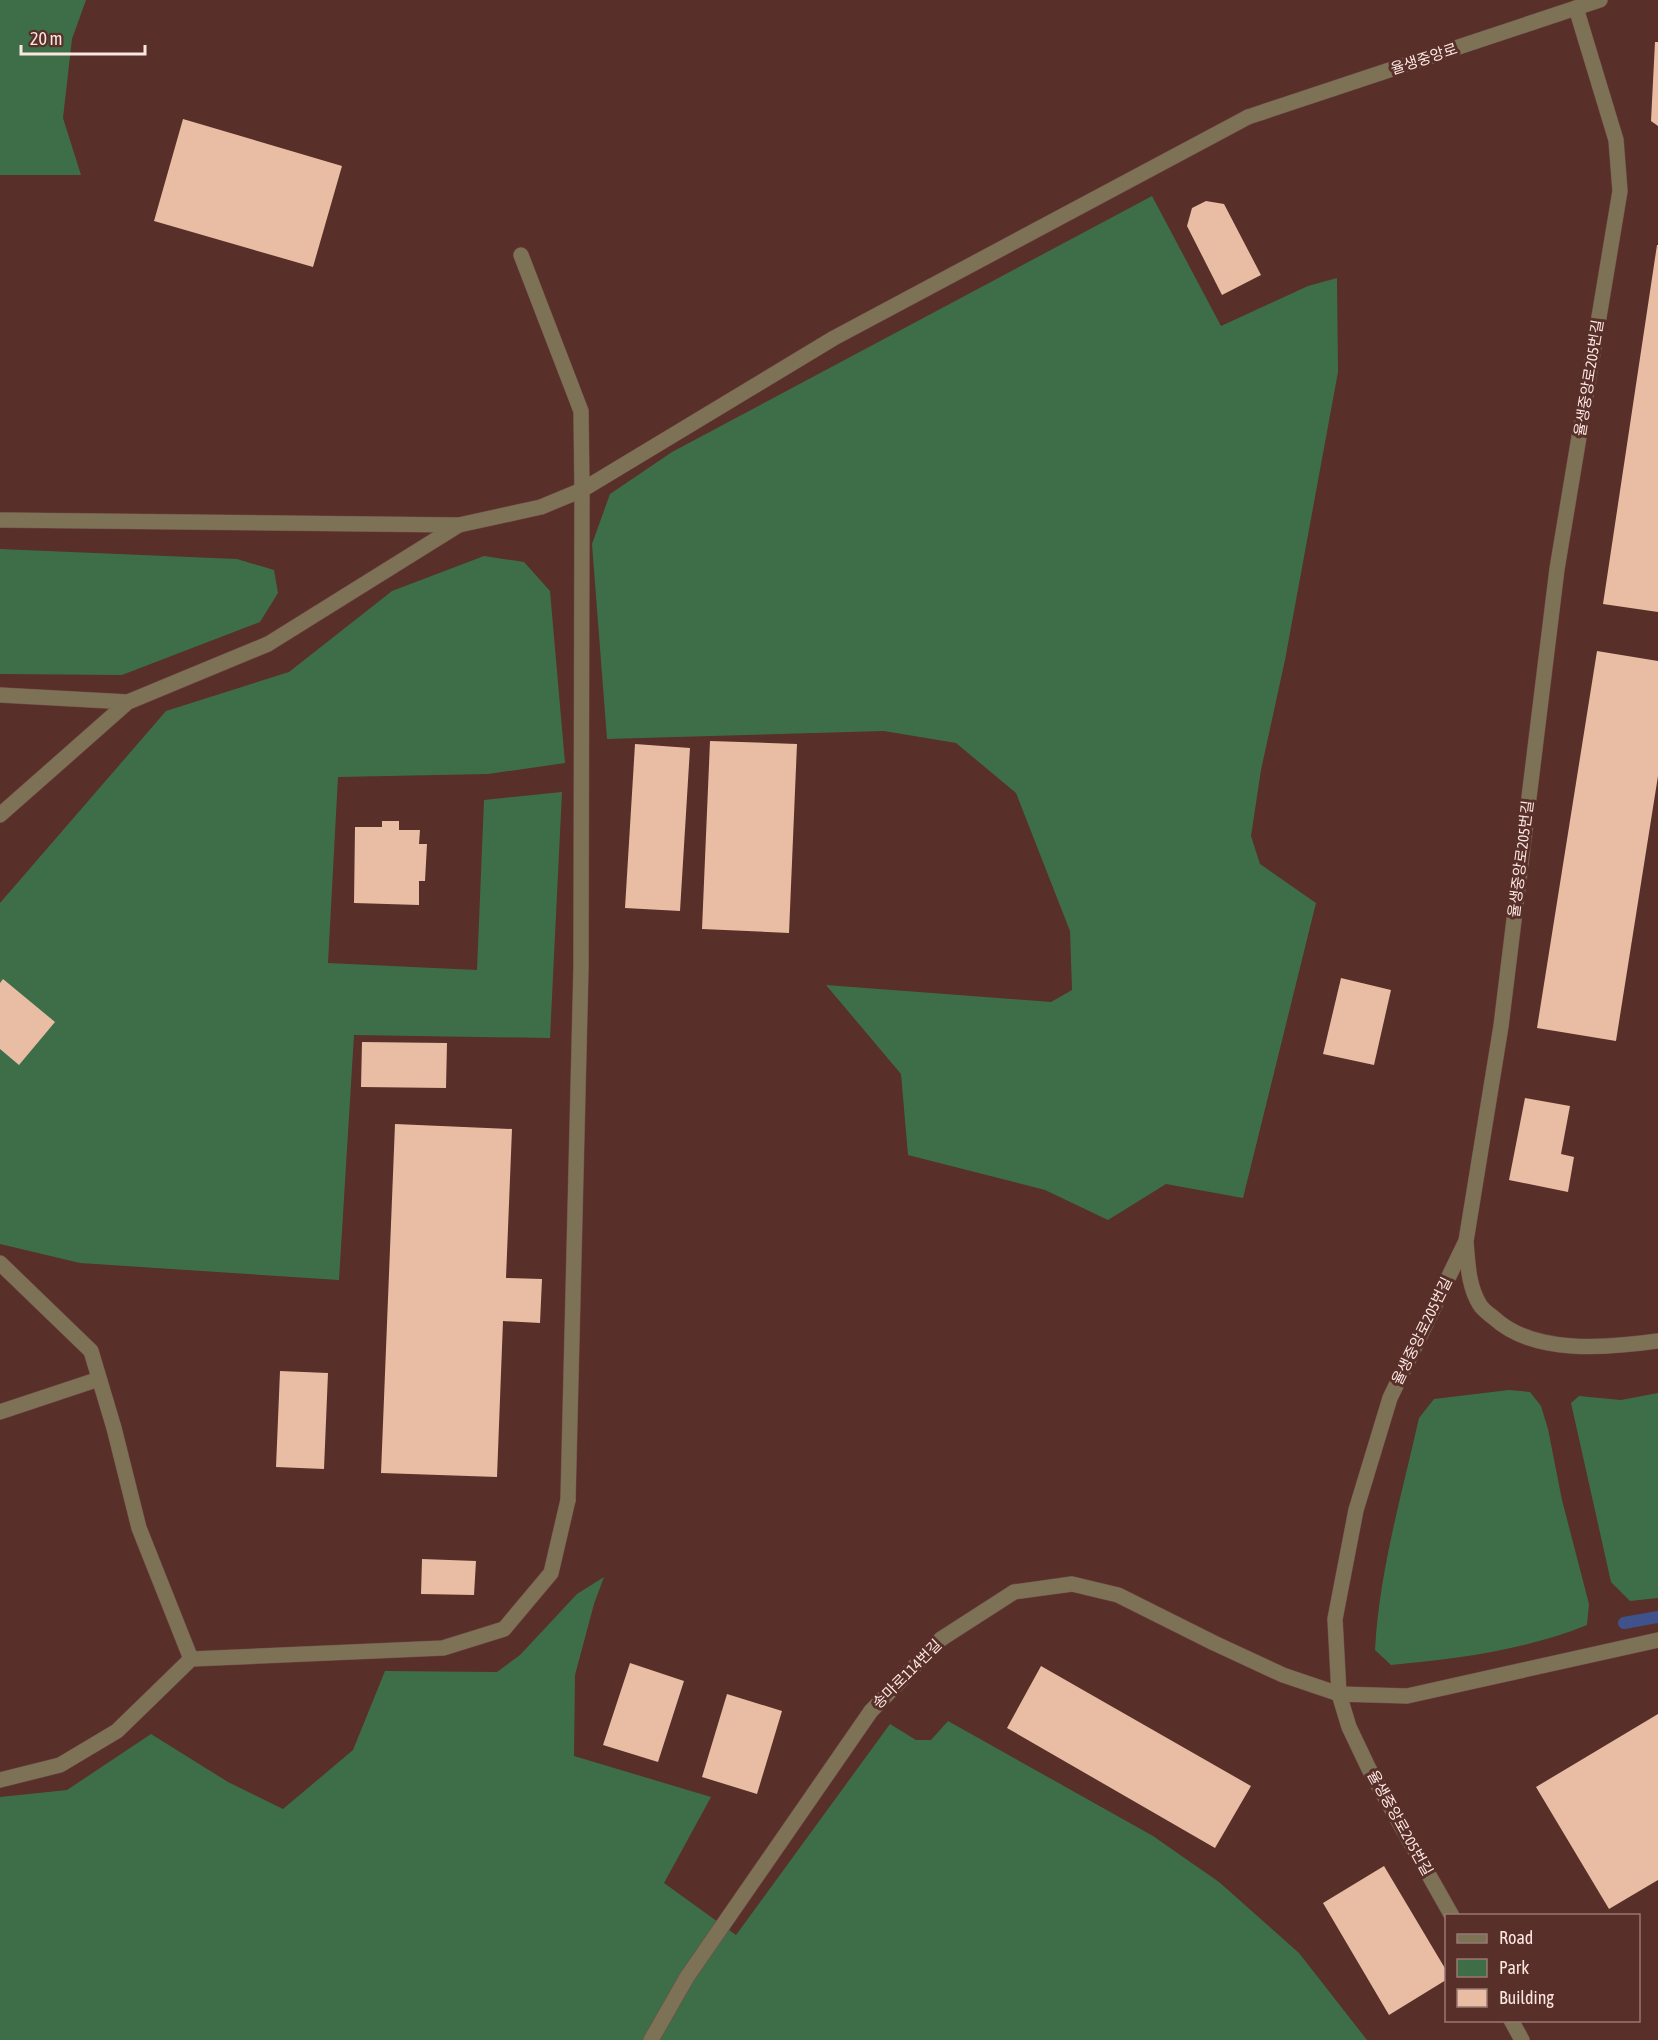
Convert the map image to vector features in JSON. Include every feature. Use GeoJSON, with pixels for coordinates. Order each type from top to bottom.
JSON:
{"type":"FeatureCollection","features":[{"type":"Feature","properties":{"kind":"street","name":"율생중앙로"},"geometry":{"type":"LineString","coordinates":[[459,525],[541,507],[582,490],[834,338],[1248,117],[1575,4],[1600,0]]}},
{"type":"Feature","properties":{"kind":"street","name":"율생중앙로205번길"},"geometry":{"type":"LineString","coordinates":[[1451,1914],[1369,1769],[1349,1727],[1339,1694],[1335,1619],[1356,1510],[1390,1398],[1466,1241],[1501,1026],[1557,569],[1620,191],[1616,140],[1575,4]]}},
{"type":"Feature","properties":{"kind":"street"},"geometry":{"type":"LineString","coordinates":[[0,1780],[60,1765],[117,1731],[191,1659],[443,1648],[504,1629],[551,1573],[568,1500],[581,967],[582,411],[521,255]]}},
{"type":"Feature","properties":{"kind":"street"},"geometry":{"type":"LineString","coordinates":[[0,520],[459,525]]}},
{"type":"Feature","properties":{"kind":"street"},"geometry":{"type":"LineString","coordinates":[[0,815],[128,702],[268,644],[459,525]]}},
{"type":"Feature","properties":{"kind":"street"},"geometry":{"type":"LineString","coordinates":[[0,695],[128,702]]}},
{"type":"Feature","properties":{"kind":"street"},"geometry":{"type":"LineString","coordinates":[[1466,1241],[1470,1280],[1481,1306],[1503,1327],[1534,1340],[1568,1345],[1620,1346],[1658,1341]]}},
{"type":"Feature","properties":{"kind":"street"},"geometry":{"type":"LineString","coordinates":[[0,1263],[91,1351],[114,1428],[138,1528],[191,1659]]}},
{"type":"Feature","properties":{"kind":"street"},"geometry":{"type":"LineString","coordinates":[[0,1412],[99,1379]]}},
{"type":"Feature","properties":{"kind":"street","name":"송마로114번길"},"geometry":{"type":"LineString","coordinates":[[651,2040],[687,1977],[871,1711],[941,1639],[1014,1592],[1072,1584],[1118,1595],[1283,1675],[1339,1694]]}},
{"type":"Feature","properties":{"kind":"street"},"geometry":{"type":"LineString","coordinates":[[1339,1694],[1407,1696],[1658,1640]]}},
{"type":"Feature","properties":{"kind":"street"},"geometry":{"type":"LineString","coordinates":[[1512,2022],[1522,2040]]}},
{"type":"Feature","properties":{"kind":"green space"},"geometry":{"type":"Polygon","coordinates":[[[0,0],[86,0],[72,39],[63,118],[81,175],[0,175],[0,0]]]}},
{"type":"Feature","properties":{"kind":"green space"},"geometry":{"type":"Polygon","coordinates":[[[1152,196],[1221,326],[1308,286],[1337,278],[1338,372],[1285,660],[1261,770],[1251,836],[1260,864],[1316,903],[1243,1198],[1166,1184],[1108,1220],[1045,1190],[908,1155],[901,1074],[826,985],[1051,1002],[1072,990],[1070,931],[1016,793],[956,743],[884,731],[607,739],[592,544],[610,494],[672,452],[1152,196]]]}},
{"type":"Feature","properties":{"kind":"green space"},"geometry":{"type":"Polygon","coordinates":[[[0,549],[237,559],[274,570],[278,593],[260,622],[122,675],[0,674],[0,549]]]}},
{"type":"Feature","properties":{"kind":"green space"},"geometry":{"type":"Polygon","coordinates":[[[484,556],[524,562],[550,591],[565,763],[488,774],[338,777],[328,963],[477,970],[484,800],[562,792],[550,1038],[354,1035],[339,1280],[80,1263],[0,1244],[0,903],[166,711],[289,672],[392,591],[484,556]]]}},
{"type":"Feature","properties":{"kind":"green space"},"geometry":{"type":"Polygon","coordinates":[[[1509,1390],[1530,1392],[1541,1406],[1589,1604],[1587,1625],[1540,1641],[1491,1652],[1391,1665],[1375,1650],[1377,1621],[1392,1533],[1419,1418],[1434,1399],[1509,1390]]]}},
{"type":"Feature","properties":{"kind":"green space"},"geometry":{"type":"Polygon","coordinates":[[[1658,1393],[1658,1598],[1630,1601],[1611,1582],[1571,1403],[1579,1396],[1621,1400],[1658,1393]]]}},
{"type":"Feature","properties":{"kind":"green space"},"geometry":{"type":"Polygon","coordinates":[[[604,1577],[594,1604],[575,1675],[574,1756],[711,1797],[664,1883],[736,1935],[890,1724],[916,1740],[931,1740],[948,1721],[1153,1836],[1219,1882],[1299,1953],[1367,2040],[0,2040],[0,1797],[67,1790],[151,1734],[228,1782],[283,1809],[353,1750],[385,1671],[497,1672],[520,1655],[577,1594],[604,1577]]]}},
{"type":"Feature","properties":{"kind":"building"},"geometry":{"type":"Polygon","coordinates":[[[1655,42],[1658,42],[1658,126],[1651,121],[1655,42]]]}},
{"type":"Feature","properties":{"kind":"building"},"geometry":{"type":"Polygon","coordinates":[[[183,119],[342,166],[313,267],[154,221],[183,119]]]}},
{"type":"Feature","properties":{"kind":"building"},"geometry":{"type":"Polygon","coordinates":[[[1206,201],[1224,204],[1261,275],[1222,295],[1187,226],[1192,208],[1206,201]]]}},
{"type":"Feature","properties":{"kind":"building"},"geometry":{"type":"Polygon","coordinates":[[[1658,245],[1658,612],[1603,604],[1658,245]]]}},
{"type":"Feature","properties":{"kind":"building"},"geometry":{"type":"Polygon","coordinates":[[[1597,651],[1658,661],[1658,776],[1616,1041],[1537,1028],[1597,651]]]}},
{"type":"Feature","properties":{"kind":"building"},"geometry":{"type":"Polygon","coordinates":[[[710,741],[797,744],[789,933],[702,929],[710,741]]]}},
{"type":"Feature","properties":{"kind":"building"},"geometry":{"type":"Polygon","coordinates":[[[635,744],[690,748],[680,911],[625,908],[635,744]]]}},
{"type":"Feature","properties":{"kind":"building"},"geometry":{"type":"Polygon","coordinates":[[[382,821],[399,821],[399,830],[420,830],[419,844],[427,844],[425,881],[419,881],[419,905],[354,903],[355,827],[382,827],[382,821]]]}},
{"type":"Feature","properties":{"kind":"building"},"geometry":{"type":"Polygon","coordinates":[[[1341,978],[1391,990],[1374,1065],[1323,1054],[1341,978]]]}},
{"type":"Feature","properties":{"kind":"building"},"geometry":{"type":"Polygon","coordinates":[[[3,979],[55,1022],[19,1065],[0,1049],[0,983],[3,979]]]}},
{"type":"Feature","properties":{"kind":"building"},"geometry":{"type":"Polygon","coordinates":[[[362,1042],[447,1043],[446,1088],[361,1087],[362,1042]]]}},
{"type":"Feature","properties":{"kind":"building"},"geometry":{"type":"Polygon","coordinates":[[[1525,1098],[1570,1106],[1561,1154],[1574,1157],[1568,1192],[1509,1180],[1525,1098]]]}},
{"type":"Feature","properties":{"kind":"building"},"geometry":{"type":"Polygon","coordinates":[[[395,1124],[512,1129],[506,1278],[542,1279],[540,1323],[503,1321],[497,1477],[381,1473],[395,1124]]]}},
{"type":"Feature","properties":{"kind":"building"},"geometry":{"type":"Polygon","coordinates":[[[280,1371],[328,1373],[324,1469],[276,1467],[280,1371]]]}},
{"type":"Feature","properties":{"kind":"building"},"geometry":{"type":"Polygon","coordinates":[[[422,1559],[476,1561],[474,1595],[421,1594],[422,1559]]]}},
{"type":"Feature","properties":{"kind":"building"},"geometry":{"type":"Polygon","coordinates":[[[630,1663],[684,1681],[658,1762],[603,1745],[630,1663]]]}},
{"type":"Feature","properties":{"kind":"building"},"geometry":{"type":"Polygon","coordinates":[[[1041,1666],[1251,1786],[1215,1848],[1007,1728],[1041,1666]]]}},
{"type":"Feature","properties":{"kind":"building"},"geometry":{"type":"Polygon","coordinates":[[[727,1694],[782,1711],[757,1794],[702,1777],[727,1694]]]}},
{"type":"Feature","properties":{"kind":"building"},"geometry":{"type":"Polygon","coordinates":[[[1658,1714],[1658,1880],[1609,1909],[1536,1787],[1658,1714]]]}},
{"type":"Feature","properties":{"kind":"building"},"geometry":{"type":"Polygon","coordinates":[[[1384,1866],[1445,1968],[1445,1981],[1389,2015],[1323,1903],[1384,1866]]]}},
{"type":"Feature","properties":{"kind":"waterway"},"geometry":{"type":"LineString","coordinates":[[1624,1623],[1658,1617]]}}]}
